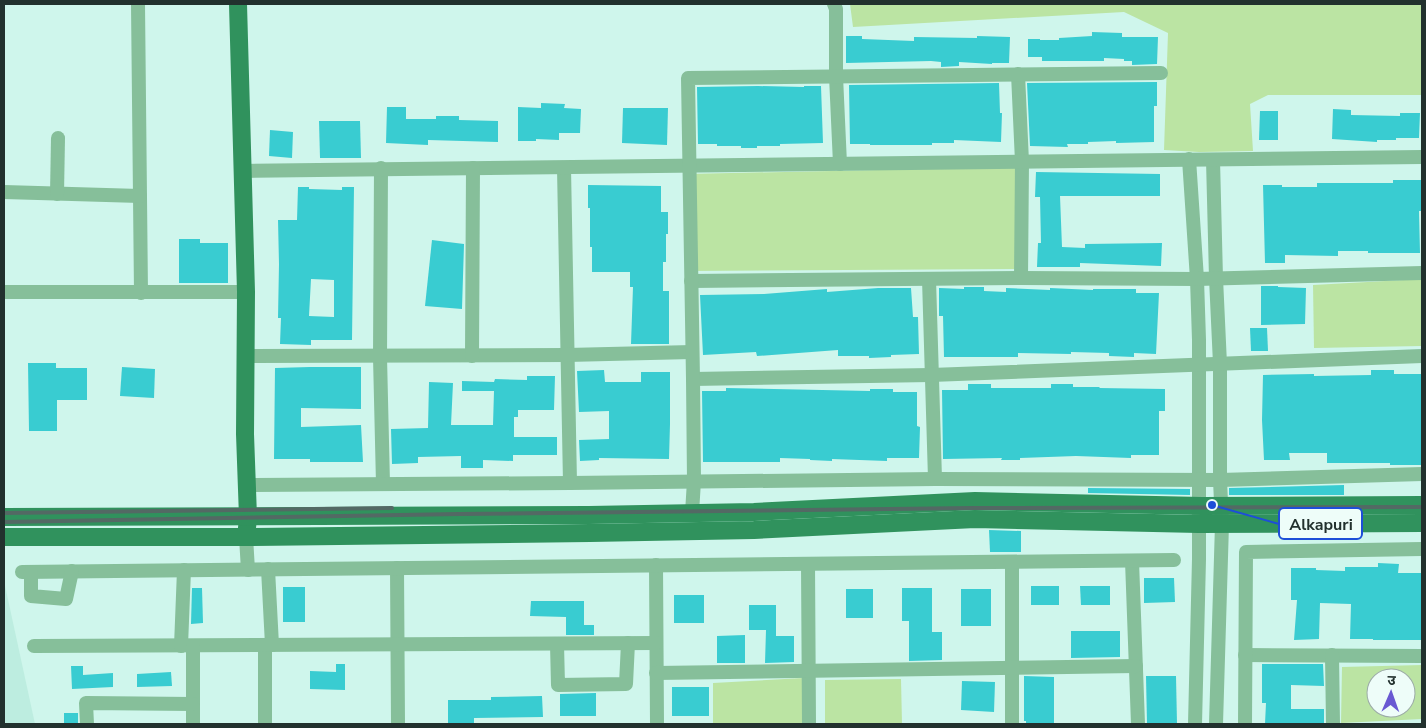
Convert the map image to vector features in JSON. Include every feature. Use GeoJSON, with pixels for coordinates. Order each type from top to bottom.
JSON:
{"type":"FeatureCollection","features":[{"type":"Feature","properties":{"kind":"main road"},"geometry":{"type":"LineString","coordinates":[[238,4],[246,292],[245,434],[248,517],[246,538]]}},
{"type":"Feature","properties":{"kind":"main road"},"geometry":{"type":"LineString","coordinates":[[4,517],[589,515],[754,512],[975,501],[1199,506],[1422,505]]}},
{"type":"Feature","properties":{"kind":"main road"},"geometry":{"type":"LineString","coordinates":[[4,538],[246,538],[754,530],[975,519],[1199,524],[1422,523]]}},
{"type":"Feature","properties":{"kind":"street"},"geometry":{"type":"LineString","coordinates":[[138,4],[142,293]]}},
{"type":"Feature","properties":{"kind":"street"},"geometry":{"type":"LineString","coordinates":[[834,4],[836,9],[836,76],[840,164]]}},
{"type":"Feature","properties":{"kind":"street"},"geometry":{"type":"LineString","coordinates":[[692,513],[694,481],[688,78],[1161,73]]}},
{"type":"Feature","properties":{"kind":"street"},"geometry":{"type":"LineString","coordinates":[[1018,74],[1022,162],[1021,278]]}},
{"type":"Feature","properties":{"kind":"street"},"geometry":{"type":"LineString","coordinates":[[57,194],[58,138]]}},
{"type":"Feature","properties":{"kind":"street"},"geometry":{"type":"LineString","coordinates":[[242,171],[1422,157]]}},
{"type":"Feature","properties":{"kind":"street"},"geometry":{"type":"LineString","coordinates":[[1189,159],[1197,279],[1198,365],[1199,524],[1195,724]]}},
{"type":"Feature","properties":{"kind":"street"},"geometry":{"type":"LineString","coordinates":[[1213,160],[1220,364],[1222,524],[1216,724]]}},
{"type":"Feature","properties":{"kind":"street"},"geometry":{"type":"LineString","coordinates":[[380,168],[380,356],[383,484]]}},
{"type":"Feature","properties":{"kind":"street"},"geometry":{"type":"LineString","coordinates":[[472,356],[473,168]]}},
{"type":"Feature","properties":{"kind":"street"},"geometry":{"type":"LineString","coordinates":[[564,168],[570,483]]}},
{"type":"Feature","properties":{"kind":"street"},"geometry":{"type":"LineString","coordinates":[[4,192],[140,196]]}},
{"type":"Feature","properties":{"kind":"street"},"geometry":{"type":"LineString","coordinates":[[691,280],[1197,279],[1422,274]]}},
{"type":"Feature","properties":{"kind":"street"},"geometry":{"type":"LineString","coordinates":[[930,279],[935,479]]}},
{"type":"Feature","properties":{"kind":"street"},"geometry":{"type":"LineString","coordinates":[[4,292],[246,292]]}},
{"type":"Feature","properties":{"kind":"street"},"geometry":{"type":"LineString","coordinates":[[246,356],[472,356],[692,352]]}},
{"type":"Feature","properties":{"kind":"street"},"geometry":{"type":"LineString","coordinates":[[693,378],[931,375],[1422,356]]}},
{"type":"Feature","properties":{"kind":"street"},"geometry":{"type":"LineString","coordinates":[[247,485],[935,479],[1220,480],[1422,474]]}},
{"type":"Feature","properties":{"kind":"street"},"geometry":{"type":"LineString","coordinates":[[246,538],[248,570]]}},
{"type":"Feature","properties":{"kind":"street"},"geometry":{"type":"LineString","coordinates":[[1245,724],[1246,552],[1422,550]]}},
{"type":"Feature","properties":{"kind":"street"},"geometry":{"type":"LineString","coordinates":[[72,571],[66,599],[31,596],[26,572],[72,571],[656,565],[1132,561],[1174,560]]}},
{"type":"Feature","properties":{"kind":"street"},"geometry":{"type":"LineString","coordinates":[[1132,561],[1138,724]]}},
{"type":"Feature","properties":{"kind":"street"},"geometry":{"type":"LineString","coordinates":[[1012,562],[1012,724]]}},
{"type":"Feature","properties":{"kind":"street"},"geometry":{"type":"LineString","coordinates":[[808,564],[809,724]]}},
{"type":"Feature","properties":{"kind":"street"},"geometry":{"type":"LineString","coordinates":[[656,565],[657,724]]}},
{"type":"Feature","properties":{"kind":"street"},"geometry":{"type":"LineString","coordinates":[[397,568],[398,724]]}},
{"type":"Feature","properties":{"kind":"street"},"geometry":{"type":"LineString","coordinates":[[265,724],[268,569]]}},
{"type":"Feature","properties":{"kind":"street"},"geometry":{"type":"LineString","coordinates":[[184,570],[193,724]]}},
{"type":"Feature","properties":{"kind":"street"},"geometry":{"type":"LineString","coordinates":[[557,644],[558,685],[626,684],[628,643]]}},
{"type":"Feature","properties":{"kind":"street"},"geometry":{"type":"LineString","coordinates":[[34,646],[656,644]]}},
{"type":"Feature","properties":{"kind":"street"},"geometry":{"type":"LineString","coordinates":[[1245,655],[1422,656]]}},
{"type":"Feature","properties":{"kind":"street"},"geometry":{"type":"LineString","coordinates":[[1332,655],[1333,724]]}},
{"type":"Feature","properties":{"kind":"street"},"geometry":{"type":"LineString","coordinates":[[656,673],[1136,666]]}},
{"type":"Feature","properties":{"kind":"street"},"geometry":{"type":"LineString","coordinates":[[87,724],[86,702],[193,704]]}},
{"type":"Feature","properties":{"kind":"shaded area"},"geometry":{"type":"Polygon","coordinates":[[[4,581],[35,724],[4,724],[4,581]]]}},
{"type":"Feature","properties":{"kind":"green space"},"geometry":{"type":"Polygon","coordinates":[[[850,4],[1422,4],[1422,95],[1268,95],[1250,104],[1253,151],[1199,152],[1164,150],[1168,33],[1124,12],[853,27],[850,4]]]}},
{"type":"Feature","properties":{"kind":"green space"},"geometry":{"type":"Polygon","coordinates":[[[1017,167],[1017,269],[689,271],[687,174],[1017,167]]]}},
{"type":"Feature","properties":{"kind":"green space"},"geometry":{"type":"Polygon","coordinates":[[[1422,279],[1422,346],[1314,348],[1313,285],[1422,279]]]}},
{"type":"Feature","properties":{"kind":"green space"},"geometry":{"type":"Polygon","coordinates":[[[1422,665],[1422,719],[1341,723],[1342,667],[1422,665]]]}},
{"type":"Feature","properties":{"kind":"green space"},"geometry":{"type":"Polygon","coordinates":[[[803,678],[804,724],[713,724],[713,683],[803,678]]]}},
{"type":"Feature","properties":{"kind":"green space"},"geometry":{"type":"Polygon","coordinates":[[[901,679],[902,724],[825,724],[825,680],[901,679]]]}},
{"type":"Feature","properties":{"kind":"building"},"geometry":{"type":"Polygon","coordinates":[[[1092,32],[1122,33],[1122,37],[1158,37],[1157,64],[1132,65],[1132,61],[1124,61],[1124,59],[1104,58],[1104,61],[1042,61],[1042,57],[1028,57],[1028,39],[1059,40],[1059,38],[1092,36],[1092,32]]]}},
{"type":"Feature","properties":{"kind":"building"},"geometry":{"type":"Polygon","coordinates":[[[846,36],[862,36],[862,39],[914,41],[914,37],[1010,37],[1009,63],[959,62],[959,66],[941,67],[941,62],[931,61],[846,63],[846,36]]]}},
{"type":"Feature","properties":{"kind":"building"},"geometry":{"type":"Polygon","coordinates":[[[1157,82],[1157,106],[1154,106],[1154,142],[1088,142],[1088,144],[1067,144],[1068,147],[1030,146],[1027,83],[1157,82]]]}},
{"type":"Feature","properties":{"kind":"building"},"geometry":{"type":"Polygon","coordinates":[[[999,83],[1000,113],[1002,113],[1001,142],[954,140],[954,143],[932,143],[932,145],[850,144],[849,85],[999,83]]]}},
{"type":"Feature","properties":{"kind":"building"},"geometry":{"type":"Polygon","coordinates":[[[821,86],[823,143],[780,144],[780,146],[757,146],[757,148],[698,144],[697,87],[821,86]]]}},
{"type":"Feature","properties":{"kind":"building"},"geometry":{"type":"Polygon","coordinates":[[[541,103],[565,104],[564,108],[581,109],[580,133],[559,133],[559,140],[536,139],[536,141],[518,141],[518,107],[541,108],[541,103]]]}},
{"type":"Feature","properties":{"kind":"building"},"geometry":{"type":"Polygon","coordinates":[[[387,107],[406,107],[406,119],[436,119],[436,116],[459,116],[459,120],[498,121],[498,142],[428,140],[428,145],[386,143],[387,107]]]}},
{"type":"Feature","properties":{"kind":"building"},"geometry":{"type":"Polygon","coordinates":[[[623,108],[668,108],[667,145],[622,143],[623,108]]]}},
{"type":"Feature","properties":{"kind":"building"},"geometry":{"type":"Polygon","coordinates":[[[1333,109],[1351,110],[1351,115],[1400,116],[1400,113],[1420,113],[1419,138],[1396,138],[1396,140],[1377,140],[1377,142],[1332,139],[1333,109]]]}},
{"type":"Feature","properties":{"kind":"building"},"geometry":{"type":"Polygon","coordinates":[[[1260,111],[1278,111],[1278,140],[1259,140],[1260,111]]]}},
{"type":"Feature","properties":{"kind":"building"},"geometry":{"type":"Polygon","coordinates":[[[319,121],[360,121],[361,158],[320,158],[319,121]]]}},
{"type":"Feature","properties":{"kind":"building"},"geometry":{"type":"Polygon","coordinates":[[[270,130],[293,132],[292,158],[269,156],[270,130]]]}},
{"type":"Feature","properties":{"kind":"building"},"geometry":{"type":"Polygon","coordinates":[[[1036,172],[1160,174],[1160,196],[1060,196],[1062,247],[1085,248],[1085,244],[1162,243],[1161,266],[1080,263],[1080,267],[1037,267],[1038,243],[1041,243],[1040,197],[1035,197],[1036,172]]]}},
{"type":"Feature","properties":{"kind":"building"},"geometry":{"type":"Polygon","coordinates":[[[1393,180],[1422,180],[1422,211],[1419,211],[1420,253],[1338,251],[1338,256],[1285,255],[1285,263],[1265,263],[1263,185],[1317,187],[1317,183],[1393,183],[1393,180]]]}},
{"type":"Feature","properties":{"kind":"building"},"geometry":{"type":"Polygon","coordinates":[[[588,185],[661,186],[661,212],[668,212],[666,262],[663,262],[663,291],[669,291],[669,344],[631,344],[633,287],[630,287],[630,272],[592,272],[588,185]]]}},
{"type":"Feature","properties":{"kind":"building"},"geometry":{"type":"Polygon","coordinates":[[[298,187],[342,190],[342,187],[354,187],[352,340],[311,340],[311,345],[280,344],[281,318],[278,318],[278,220],[297,220],[298,187]],[[311,279],[309,316],[334,317],[334,280],[311,279]]]}},
{"type":"Feature","properties":{"kind":"building"},"geometry":{"type":"Polygon","coordinates":[[[179,239],[200,239],[200,243],[228,243],[228,283],[179,283],[179,239]]]}},
{"type":"Feature","properties":{"kind":"building"},"geometry":{"type":"Polygon","coordinates":[[[432,240],[464,244],[462,309],[425,306],[432,240]]]}},
{"type":"Feature","properties":{"kind":"building"},"geometry":{"type":"Polygon","coordinates":[[[1261,286],[1306,288],[1305,324],[1261,325],[1261,286]]]}},
{"type":"Feature","properties":{"kind":"building"},"geometry":{"type":"Polygon","coordinates":[[[964,287],[984,287],[984,291],[1006,292],[1006,288],[1050,290],[1050,288],[1136,289],[1136,293],[1159,293],[1156,354],[1134,353],[1134,357],[1109,356],[1109,353],[1071,352],[1071,354],[1018,353],[1018,357],[944,357],[943,316],[939,316],[939,288],[964,289],[964,287]]]}},
{"type":"Feature","properties":{"kind":"building"},"geometry":{"type":"Polygon","coordinates":[[[878,288],[911,288],[913,317],[918,317],[919,354],[869,358],[869,356],[838,356],[838,350],[757,356],[756,352],[703,355],[700,295],[764,294],[827,289],[827,292],[878,288]]]}},
{"type":"Feature","properties":{"kind":"building"},"geometry":{"type":"Polygon","coordinates":[[[1250,328],[1267,328],[1268,351],[1251,351],[1250,328]]]}},
{"type":"Feature","properties":{"kind":"building"},"geometry":{"type":"Polygon","coordinates":[[[28,363],[56,363],[56,368],[87,368],[87,400],[57,400],[57,431],[29,431],[28,363]]]}},
{"type":"Feature","properties":{"kind":"building"},"geometry":{"type":"Polygon","coordinates":[[[122,367],[155,369],[154,398],[120,396],[122,367]]]}},
{"type":"Feature","properties":{"kind":"building"},"geometry":{"type":"Polygon","coordinates":[[[361,367],[361,409],[301,408],[301,427],[361,425],[363,462],[310,462],[310,459],[274,459],[275,368],[361,367]]]}},
{"type":"Feature","properties":{"kind":"building"},"geometry":{"type":"Polygon","coordinates":[[[604,370],[605,382],[641,382],[641,372],[670,372],[669,459],[599,458],[599,460],[580,461],[579,440],[609,439],[609,411],[579,412],[577,371],[604,370]]]}},
{"type":"Feature","properties":{"kind":"building"},"geometry":{"type":"Polygon","coordinates":[[[1371,370],[1394,370],[1394,374],[1421,374],[1421,465],[1327,463],[1327,453],[1289,453],[1290,460],[1264,460],[1262,420],[1263,375],[1371,375],[1371,370]]]}},
{"type":"Feature","properties":{"kind":"building"},"geometry":{"type":"Polygon","coordinates":[[[527,376],[555,376],[554,410],[518,410],[518,417],[514,417],[514,437],[557,437],[557,455],[513,455],[513,461],[483,460],[483,468],[461,468],[461,456],[418,457],[418,463],[392,464],[391,429],[428,428],[429,382],[453,383],[451,425],[493,425],[494,391],[462,391],[462,381],[527,380],[527,376]]]}},
{"type":"Feature","properties":{"kind":"building"},"geometry":{"type":"Polygon","coordinates":[[[968,384],[991,384],[991,388],[1051,388],[1051,384],[1073,384],[1073,387],[1165,389],[1165,411],[1159,411],[1159,455],[1131,455],[1131,458],[1076,456],[1020,458],[1020,460],[1001,460],[1002,458],[943,459],[942,390],[968,390],[968,384]]]}},
{"type":"Feature","properties":{"kind":"building"},"geometry":{"type":"Polygon","coordinates":[[[726,388],[870,391],[870,389],[893,389],[893,392],[917,392],[917,426],[920,427],[919,458],[887,458],[887,461],[832,459],[832,461],[780,458],[780,462],[703,462],[702,391],[726,391],[726,388]]]}},
{"type":"Feature","properties":{"kind":"building"},"geometry":{"type":"Polygon","coordinates":[[[1344,485],[1344,495],[1229,495],[1229,488],[1344,485]]]}},
{"type":"Feature","properties":{"kind":"building"},"geometry":{"type":"Polygon","coordinates":[[[1088,488],[1190,489],[1190,495],[1088,493],[1088,488]]]}},
{"type":"Feature","properties":{"kind":"building"},"geometry":{"type":"Polygon","coordinates":[[[989,530],[1021,531],[1021,552],[990,552],[989,530]]]}},
{"type":"Feature","properties":{"kind":"building"},"geometry":{"type":"Polygon","coordinates":[[[1378,563],[1399,564],[1398,573],[1422,573],[1422,640],[1350,639],[1351,604],[1320,603],[1319,639],[1294,640],[1297,600],[1291,600],[1291,568],[1345,571],[1345,567],[1378,567],[1378,563]]]}},
{"type":"Feature","properties":{"kind":"building"},"geometry":{"type":"Polygon","coordinates":[[[1144,578],[1174,578],[1175,602],[1144,603],[1144,578]]]}},
{"type":"Feature","properties":{"kind":"building"},"geometry":{"type":"Polygon","coordinates":[[[1031,586],[1059,586],[1059,605],[1031,605],[1031,586]]]}},
{"type":"Feature","properties":{"kind":"building"},"geometry":{"type":"Polygon","coordinates":[[[1080,586],[1110,586],[1110,605],[1081,605],[1080,586]]]}},
{"type":"Feature","properties":{"kind":"building"},"geometry":{"type":"Polygon","coordinates":[[[283,587],[305,587],[305,622],[283,622],[283,587]]]}},
{"type":"Feature","properties":{"kind":"building"},"geometry":{"type":"Polygon","coordinates":[[[192,588],[202,588],[203,623],[191,624],[192,588]]]}},
{"type":"Feature","properties":{"kind":"building"},"geometry":{"type":"Polygon","coordinates":[[[902,588],[932,588],[932,632],[942,632],[942,660],[909,661],[909,621],[902,621],[902,588]]]}},
{"type":"Feature","properties":{"kind":"building"},"geometry":{"type":"Polygon","coordinates":[[[846,589],[873,589],[873,618],[846,618],[846,589]]]}},
{"type":"Feature","properties":{"kind":"building"},"geometry":{"type":"Polygon","coordinates":[[[961,589],[991,589],[991,626],[961,626],[961,589]]]}},
{"type":"Feature","properties":{"kind":"building"},"geometry":{"type":"Polygon","coordinates":[[[674,595],[704,595],[704,623],[674,623],[674,595]]]}},
{"type":"Feature","properties":{"kind":"building"},"geometry":{"type":"Polygon","coordinates":[[[531,601],[584,601],[584,625],[594,625],[594,635],[566,635],[566,617],[530,616],[531,601]]]}},
{"type":"Feature","properties":{"kind":"building"},"geometry":{"type":"Polygon","coordinates":[[[749,605],[776,605],[776,636],[794,636],[794,662],[765,663],[766,630],[749,630],[749,605]]]}},
{"type":"Feature","properties":{"kind":"building"},"geometry":{"type":"Polygon","coordinates":[[[1071,631],[1120,631],[1120,657],[1071,658],[1071,631]]]}},
{"type":"Feature","properties":{"kind":"building"},"geometry":{"type":"Polygon","coordinates":[[[745,635],[745,663],[717,663],[717,636],[745,635]]]}},
{"type":"Feature","properties":{"kind":"building"},"geometry":{"type":"Polygon","coordinates":[[[336,664],[345,664],[345,690],[310,689],[310,671],[336,672],[336,664]]]}},
{"type":"Feature","properties":{"kind":"building"},"geometry":{"type":"Polygon","coordinates":[[[1262,664],[1323,664],[1324,686],[1291,685],[1291,709],[1324,709],[1324,724],[1265,724],[1266,703],[1262,703],[1262,664]]]}},
{"type":"Feature","properties":{"kind":"building"},"geometry":{"type":"Polygon","coordinates":[[[71,666],[83,666],[83,675],[113,673],[113,687],[72,689],[71,666]]]}},
{"type":"Feature","properties":{"kind":"building"},"geometry":{"type":"Polygon","coordinates":[[[171,672],[172,686],[137,687],[137,674],[171,672]]]}},
{"type":"Feature","properties":{"kind":"building"},"geometry":{"type":"Polygon","coordinates":[[[1024,676],[1054,677],[1054,724],[1026,724],[1026,721],[1024,721],[1024,676]]]}},
{"type":"Feature","properties":{"kind":"building"},"geometry":{"type":"Polygon","coordinates":[[[1146,676],[1176,676],[1177,724],[1147,724],[1146,676]]]}},
{"type":"Feature","properties":{"kind":"building"},"geometry":{"type":"Polygon","coordinates":[[[962,681],[995,682],[994,712],[961,710],[962,681]]]}},
{"type":"Feature","properties":{"kind":"building"},"geometry":{"type":"Polygon","coordinates":[[[672,687],[709,687],[709,716],[672,716],[672,687]]]}},
{"type":"Feature","properties":{"kind":"building"},"geometry":{"type":"Polygon","coordinates":[[[596,693],[596,716],[560,716],[560,694],[596,693]]]}},
{"type":"Feature","properties":{"kind":"building"},"geometry":{"type":"Polygon","coordinates":[[[542,696],[543,717],[474,718],[474,724],[448,724],[448,700],[491,700],[491,697],[542,696]]]}},
{"type":"Feature","properties":{"kind":"building"},"geometry":{"type":"Polygon","coordinates":[[[64,713],[78,713],[78,724],[64,724],[64,713]]]}},
{"type":"Feature","properties":{"kind":"railway"},"geometry":{"type":"LineString","coordinates":[[4,522],[974,508],[1422,507]]}},
{"type":"Feature","properties":{"kind":"railway"},"geometry":{"type":"LineString","coordinates":[[4,513],[392,508]]}},
{"type":"Feature","properties":{"kind":"place","name":"Alkapuri"},"geometry":{"type":"Point","coordinates":[1212,505]}}]}
